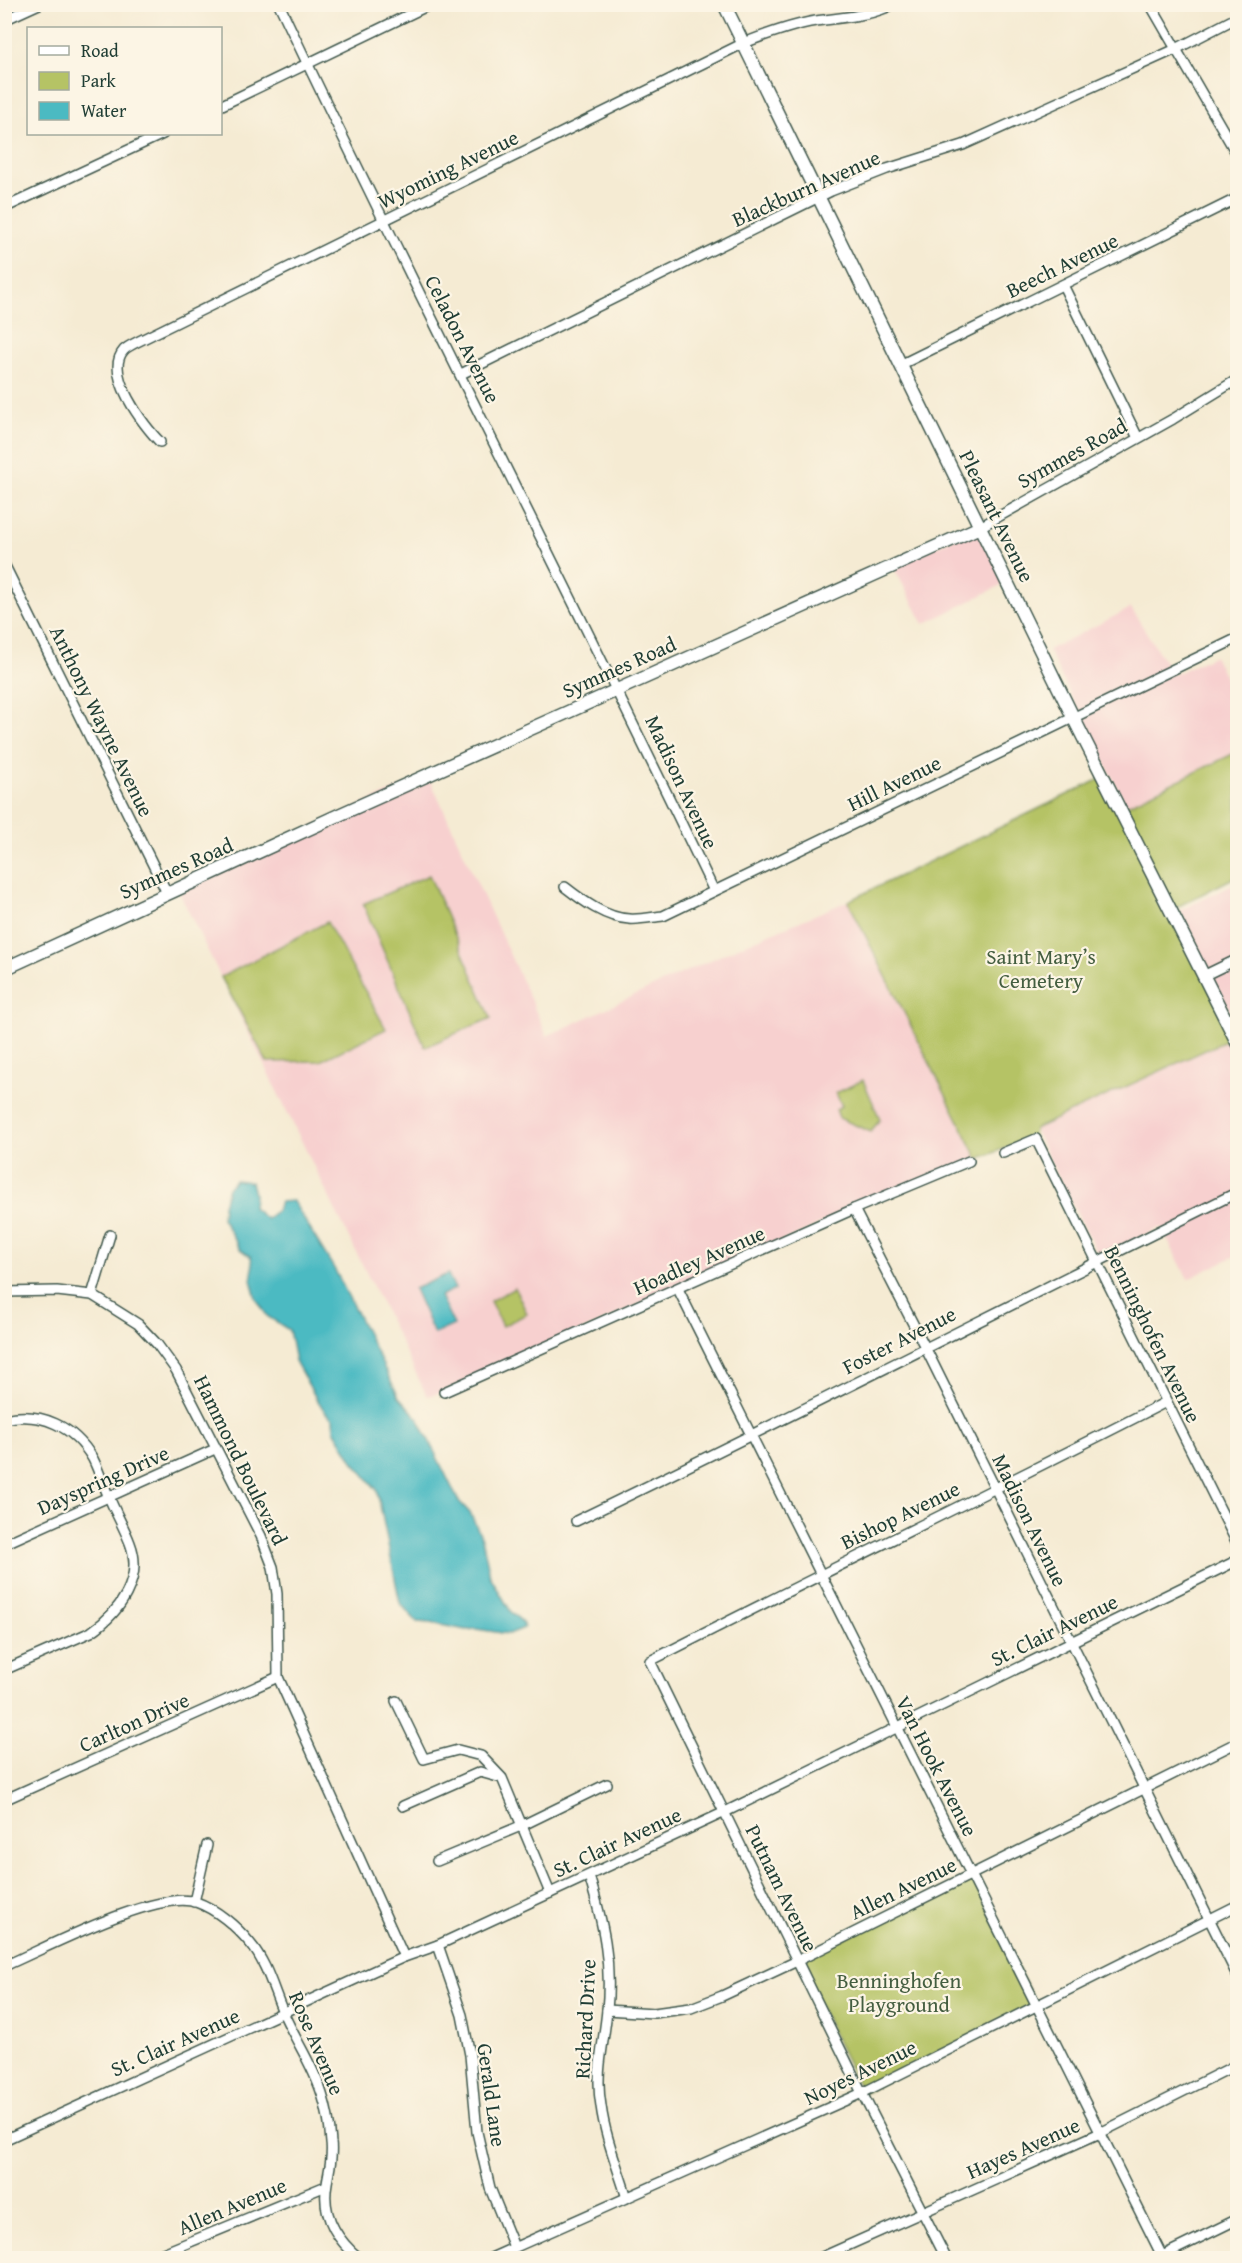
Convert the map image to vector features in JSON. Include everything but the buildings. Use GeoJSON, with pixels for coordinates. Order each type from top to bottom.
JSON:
{"type":"FeatureCollection","features":[{"type":"Feature","properties":{"kind":"main road","name":"Pleasant Avenue"},"geometry":{"type":"LineString","coordinates":[[724,4],[1073,717],[1238,1044]]}},
{"type":"Feature","properties":{"kind":"main road","name":"Symmes Road"},"geometry":{"type":"LineString","coordinates":[[4,969],[166,893],[980,527]]}},
{"type":"Feature","properties":{"kind":"street"},"geometry":{"type":"LineString","coordinates":[[4,20],[39,4]]}},
{"type":"Feature","properties":{"kind":"street","name":"Celadon Avenue"},"geometry":{"type":"LineString","coordinates":[[279,4],[384,221],[618,689]]}},
{"type":"Feature","properties":{"kind":"street"},"geometry":{"type":"LineString","coordinates":[[222,105],[431,4]]}},
{"type":"Feature","properties":{"kind":"street","name":"Wyoming Avenue"},"geometry":{"type":"LineString","coordinates":[[160,442],[146,428],[121,384],[119,363],[123,351],[149,335],[744,44],[786,28],[815,21],[863,16],[894,4]]}},
{"type":"Feature","properties":{"kind":"street"},"geometry":{"type":"LineString","coordinates":[[1150,4],[1238,156]]}},
{"type":"Feature","properties":{"kind":"street","name":"Blackburn Avenue"},"geometry":{"type":"LineString","coordinates":[[461,374],[831,191],[887,169],[963,145],[1176,49],[1238,17]]}},
{"type":"Feature","properties":{"kind":"street"},"geometry":{"type":"LineString","coordinates":[[4,208],[161,135]]}},
{"type":"Feature","properties":{"kind":"street","name":"Beech Avenue"},"geometry":{"type":"LineString","coordinates":[[902,364],[1238,198]]}},
{"type":"Feature","properties":{"kind":"street"},"geometry":{"type":"LineString","coordinates":[[1063,285],[1138,438]]}},
{"type":"Feature","properties":{"kind":"street","name":"Symmes Road"},"geometry":{"type":"LineString","coordinates":[[980,527],[1238,380]]}},
{"type":"Feature","properties":{"kind":"street","name":"Anthony Wayne Avenue"},"geometry":{"type":"LineString","coordinates":[[4,564],[166,893]]}},
{"type":"Feature","properties":{"kind":"street","name":"Hill Avenue"},"geometry":{"type":"LineString","coordinates":[[565,887],[592,906],[628,919],[663,916],[1238,638]]}},
{"type":"Feature","properties":{"kind":"street","name":"Madison Avenue"},"geometry":{"type":"LineString","coordinates":[[618,689],[714,891]]}},
{"type":"Feature","properties":{"kind":"street"},"geometry":{"type":"LineString","coordinates":[[1203,976],[1238,959]]}},
{"type":"Feature","properties":{"kind":"street","name":"Benninghofen Avenue"},"geometry":{"type":"LineString","coordinates":[[1003,1153],[1036,1139],[1238,1545]]}},
{"type":"Feature","properties":{"kind":"street","name":"Hoadley Avenue"},"geometry":{"type":"LineString","coordinates":[[444,1392],[854,1209],[969,1161]]}},
{"type":"Feature","properties":{"kind":"street","name":"Foster Avenue"},"geometry":{"type":"LineString","coordinates":[[576,1521],[752,1436],[925,1347],[1238,1192]]}},
{"type":"Feature","properties":{"kind":"street","name":"Madison Avenue"},"geometry":{"type":"LineString","coordinates":[[854,1209],[1238,1977]]}},
{"type":"Feature","properties":{"kind":"street"},"geometry":{"type":"LineString","coordinates":[[92,1295],[110,1235]]}},
{"type":"Feature","properties":{"kind":"street","name":"Van Hook Avenue"},"geometry":{"type":"LineString","coordinates":[[678,1289],[819,1574],[898,1726],[1161,2258]]}},
{"type":"Feature","properties":{"kind":"street","name":"Hammond Boulevard"},"geometry":{"type":"LineString","coordinates":[[4,1292],[57,1291],[92,1295],[138,1324],[157,1344],[176,1370],[261,1536],[273,1567],[277,1594],[278,1677],[404,1957]]}},
{"type":"Feature","properties":{"kind":"street","name":"Bishop Avenue"},"geometry":{"type":"LineString","coordinates":[[650,1661],[819,1574],[994,1490],[1166,1402]]}},
{"type":"Feature","properties":{"kind":"street"},"geometry":{"type":"LineString","coordinates":[[4,1419],[22,1415],[49,1420],[73,1433],[92,1458],[131,1545],[132,1554],[132,1577],[121,1606],[104,1623],[91,1632],[4,1670]]}},
{"type":"Feature","properties":{"kind":"street","name":"Dayspring Drive"},"geometry":{"type":"LineString","coordinates":[[4,1544],[215,1449]]}},
{"type":"Feature","properties":{"kind":"street","name":"St. Clair Avenue"},"geometry":{"type":"LineString","coordinates":[[4,2140],[404,1957],[438,1945],[590,1876],[1238,1560]]}},
{"type":"Feature","properties":{"kind":"street","name":"Putnam Avenue"},"geometry":{"type":"LineString","coordinates":[[650,1661],[946,2259]]}},
{"type":"Feature","properties":{"kind":"street","name":"Carlton Drive"},"geometry":{"type":"LineString","coordinates":[[4,1800],[278,1677]]}},
{"type":"Feature","properties":{"kind":"street"},"geometry":{"type":"LineString","coordinates":[[396,1701],[424,1760],[458,1750],[481,1756],[502,1778],[550,1893]]}},
{"type":"Feature","properties":{"kind":"street","name":"Allen Avenue"},"geometry":{"type":"LineString","coordinates":[[607,2010],[654,2013],[691,2008],[722,1996],[1238,1742]]}},
{"type":"Feature","properties":{"kind":"street"},"geometry":{"type":"LineString","coordinates":[[403,1806],[480,1772],[502,1778]]}},
{"type":"Feature","properties":{"kind":"street"},"geometry":{"type":"LineString","coordinates":[[436,1861],[523,1824],[607,1784]]}},
{"type":"Feature","properties":{"kind":"street"},"geometry":{"type":"LineString","coordinates":[[4,1966],[126,1912],[149,1905],[194,1902],[207,1845]]}},
{"type":"Feature","properties":{"kind":"street","name":"Richard Drive"},"geometry":{"type":"LineString","coordinates":[[590,1876],[602,1918],[609,1962],[607,2010],[598,2065],[600,2105],[627,2198]]}},
{"type":"Feature","properties":{"kind":"street","name":"Rose Avenue"},"geometry":{"type":"LineString","coordinates":[[194,1902],[220,1914],[250,1943],[264,1965],[284,2013],[315,2075],[326,2109],[332,2145],[326,2186],[328,2212],[332,2228],[340,2241],[359,2259]]}},
{"type":"Feature","properties":{"kind":"street","name":"Noyes Avenue"},"geometry":{"type":"LineString","coordinates":[[491,2259],[862,2093],[1238,1905]]}},
{"type":"Feature","properties":{"kind":"street","name":"Gerald Lane"},"geometry":{"type":"LineString","coordinates":[[438,1945],[462,2015],[470,2055],[477,2132],[490,2188],[514,2247]]}},
{"type":"Feature","properties":{"kind":"street","name":"Hayes Avenue"},"geometry":{"type":"LineString","coordinates":[[820,2259],[1100,2133],[1238,2064]]}},
{"type":"Feature","properties":{"kind":"street","name":"Allen Avenue"},"geometry":{"type":"LineString","coordinates":[[151,2259],[326,2186]]}},
{"type":"Feature","properties":{"kind":"street"},"geometry":{"type":"LineString","coordinates":[[1161,2258],[1238,2219]]}},
{"type":"Feature","properties":{"kind":"shaded area"},"geometry":{"type":"Polygon","coordinates":[[[980,527],[1008,582],[924,624],[893,566],[980,527]]]}},
{"type":"Feature","properties":{"kind":"shaded area"},"geometry":{"type":"Polygon","coordinates":[[[1131,608],[1173,675],[1214,656],[1237,701],[1237,752],[1126,805],[1048,650],[1131,608]]]}},
{"type":"Feature","properties":{"kind":"shaded area"},"geometry":{"type":"Polygon","coordinates":[[[428,775],[547,1036],[741,946],[848,901],[978,1159],[854,1209],[444,1392],[427,1396],[177,888],[428,775]]]}},
{"type":"Feature","properties":{"kind":"shaded area"},"geometry":{"type":"Polygon","coordinates":[[[1237,883],[1237,1025],[1179,911],[1237,883]]]}},
{"type":"Feature","properties":{"kind":"shaded area"},"geometry":{"type":"Polygon","coordinates":[[[1237,1035],[1237,1255],[1188,1279],[1161,1227],[1100,1258],[1034,1129],[1237,1035]]]}},
{"type":"Feature","properties":{"kind":"green space","name":"Saint Mary’s Cemetery"},"geometry":{"type":"Polygon","coordinates":[[[1237,752],[1237,876],[1171,910],[1234,1037],[1034,1129],[1033,1137],[978,1159],[848,901],[1104,777],[1121,808],[1237,752]]]}},
{"type":"Feature","properties":{"kind":"green space"},"geometry":{"type":"Polygon","coordinates":[[[429,875],[491,1018],[425,1047],[363,904],[429,875]]]}},
{"type":"Feature","properties":{"kind":"green space"},"geometry":{"type":"Polygon","coordinates":[[[327,922],[386,1029],[320,1061],[267,1062],[221,977],[327,922]]]}},
{"type":"Feature","properties":{"kind":"green space"},"geometry":{"type":"Polygon","coordinates":[[[863,1080],[880,1119],[871,1132],[839,1118],[836,1109],[842,1106],[836,1093],[863,1080]]]}},
{"type":"Feature","properties":{"kind":"green space"},"geometry":{"type":"Polygon","coordinates":[[[515,1288],[527,1314],[502,1326],[490,1301],[515,1288]]]}},
{"type":"Feature","properties":{"kind":"green space","name":"Benninghofen Playground"},"geometry":{"type":"Polygon","coordinates":[[[971,1875],[1036,2005],[862,2093],[797,1961],[971,1875]]]}},
{"type":"Feature","properties":{"kind":"water"},"geometry":{"type":"Polygon","coordinates":[[[235,1180],[251,1182],[254,1194],[253,1208],[266,1219],[277,1210],[280,1202],[293,1201],[335,1270],[399,1397],[418,1418],[458,1500],[470,1513],[482,1538],[490,1576],[511,1612],[522,1622],[524,1628],[509,1634],[417,1622],[400,1603],[377,1490],[353,1461],[334,1430],[333,1419],[316,1398],[295,1361],[289,1330],[267,1316],[256,1298],[251,1280],[253,1268],[251,1257],[240,1249],[222,1218],[228,1188],[235,1180]]]}},
{"type":"Feature","properties":{"kind":"water"},"geometry":{"type":"Polygon","coordinates":[[[448,1274],[455,1289],[440,1296],[454,1325],[434,1334],[414,1289],[448,1274]]]}}]}
